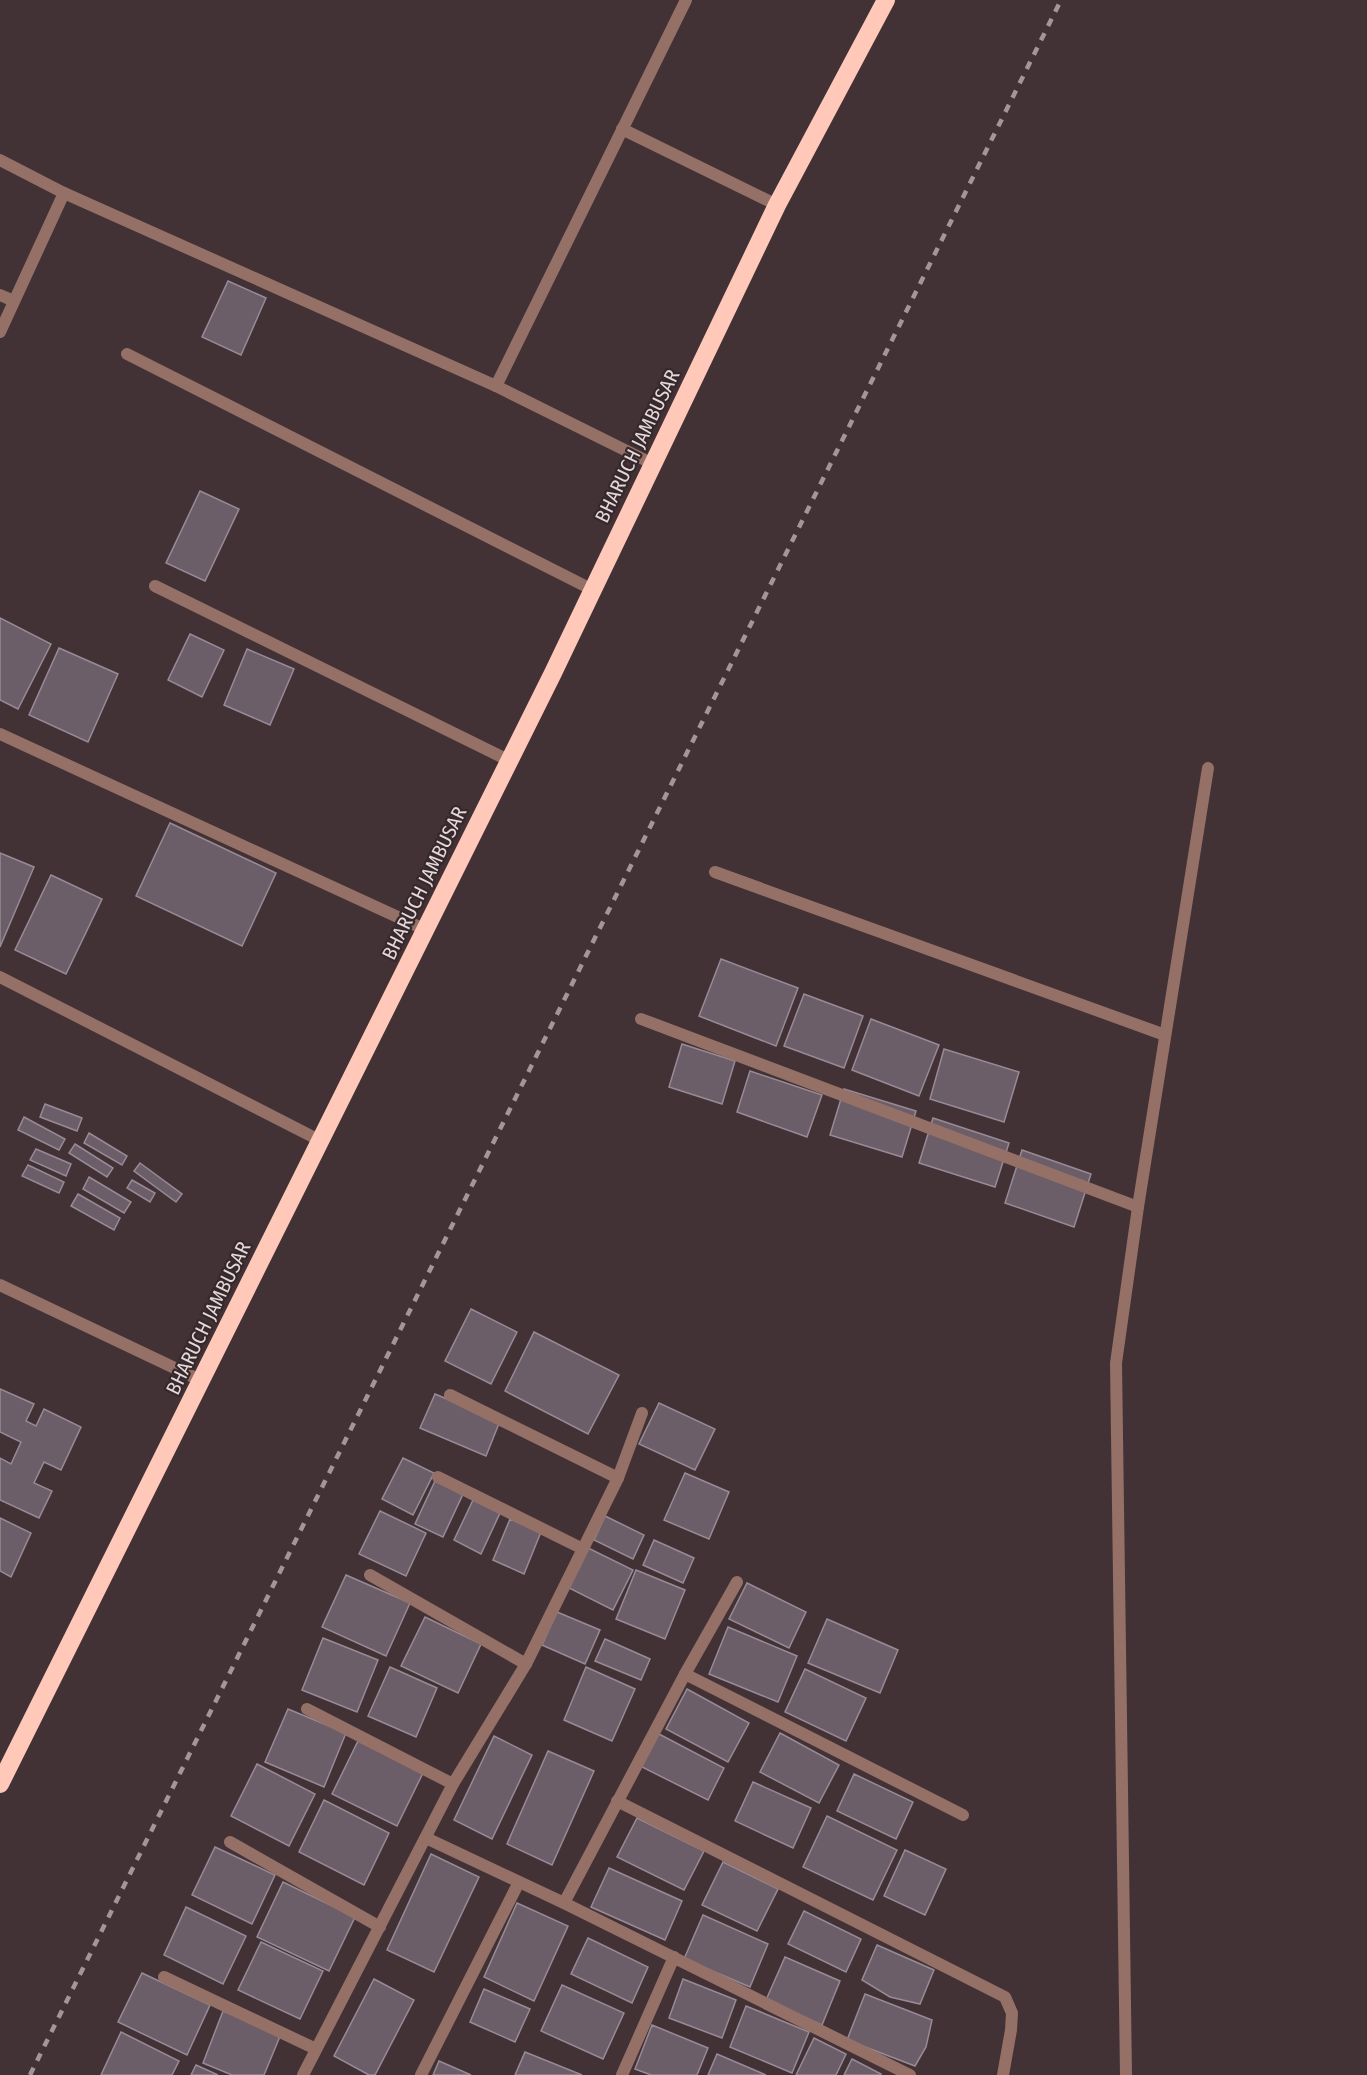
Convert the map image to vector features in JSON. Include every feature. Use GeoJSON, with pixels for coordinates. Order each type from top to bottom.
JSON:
{"type":"FeatureCollection","features":[{"type":"Feature","properties":{"kind":"highway","name":"BHARUCH JAMBUSAR"},"geometry":{"type":"LineString","coordinates":[[0,1785],[510,761],[777,205],[886,0]]}},
{"type":"Feature","properties":{"kind":"street"},"geometry":{"type":"LineString","coordinates":[[496,386],[686,0]]}},
{"type":"Feature","properties":{"kind":"street"},"geometry":{"type":"LineString","coordinates":[[622,129],[777,205]]}},
{"type":"Feature","properties":{"kind":"street"},"geometry":{"type":"LineString","coordinates":[[0,160],[64,193],[496,386],[653,464]]}},
{"type":"Feature","properties":{"kind":"street"},"geometry":{"type":"LineString","coordinates":[[0,332],[64,193]]}},
{"type":"Feature","properties":{"kind":"street"},"geometry":{"type":"LineString","coordinates":[[0,295],[14,301]]}},
{"type":"Feature","properties":{"kind":"street"},"geometry":{"type":"LineString","coordinates":[[128,354],[593,590]]}},
{"type":"Feature","properties":{"kind":"street"},"geometry":{"type":"LineString","coordinates":[[155,586],[510,761]]}},
{"type":"Feature","properties":{"kind":"street"},"geometry":{"type":"LineString","coordinates":[[0,734],[426,930]]}},
{"type":"Feature","properties":{"kind":"street"},"geometry":{"type":"LineString","coordinates":[[1126,2075],[1116,1363],[1138,1208],[1208,768]]}},
{"type":"Feature","properties":{"kind":"street"},"geometry":{"type":"LineString","coordinates":[[715,872],[1165,1035]]}},
{"type":"Feature","properties":{"kind":"street"},"geometry":{"type":"LineString","coordinates":[[0,977],[321,1141]]}},
{"type":"Feature","properties":{"kind":"street"},"geometry":{"type":"LineString","coordinates":[[641,1019],[1138,1208]]}},
{"type":"Feature","properties":{"kind":"street"},"geometry":{"type":"LineString","coordinates":[[0,1285],[202,1381]]}},
{"type":"Feature","properties":{"kind":"street"},"geometry":{"type":"LineString","coordinates":[[450,1395],[618,1478]]}},
{"type":"Feature","properties":{"kind":"street"},"geometry":{"type":"LineString","coordinates":[[304,2075],[453,1784],[526,1664],[618,1478],[642,1413]]}},
{"type":"Feature","properties":{"kind":"street"},"geometry":{"type":"LineString","coordinates":[[438,1477],[583,1549]]}},
{"type":"Feature","properties":{"kind":"street"},"geometry":{"type":"LineString","coordinates":[[370,1575],[526,1664]]}},
{"type":"Feature","properties":{"kind":"street"},"geometry":{"type":"LineString","coordinates":[[564,1903],[685,1674],[737,1582]]}},
{"type":"Feature","properties":{"kind":"street"},"geometry":{"type":"LineString","coordinates":[[685,1674],[963,1815]]}},
{"type":"Feature","properties":{"kind":"street"},"geometry":{"type":"LineString","coordinates":[[307,1709],[453,1784]]}},
{"type":"Feature","properties":{"kind":"street"},"geometry":{"type":"LineString","coordinates":[[617,1801],[1005,1997],[1012,2013],[1004,2075]]}},
{"type":"Feature","properties":{"kind":"street"},"geometry":{"type":"LineString","coordinates":[[426,1838],[564,1903],[910,2075]]}},
{"type":"Feature","properties":{"kind":"street"},"geometry":{"type":"LineString","coordinates":[[230,1842],[380,1927]]}},
{"type":"Feature","properties":{"kind":"street"},"geometry":{"type":"LineString","coordinates":[[421,2075],[519,1881]]}},
{"type":"Feature","properties":{"kind":"street"},"geometry":{"type":"LineString","coordinates":[[622,2075],[674,1957]]}},
{"type":"Feature","properties":{"kind":"street"},"geometry":{"type":"LineString","coordinates":[[164,1977],[316,2049]]}},
{"type":"Feature","properties":{"kind":"building"},"geometry":{"type":"Polygon","coordinates":[[[228,281],[266,298],[241,355],[202,337],[228,281]]]}},
{"type":"Feature","properties":{"kind":"building"},"geometry":{"type":"Polygon","coordinates":[[[200,491],[239,509],[205,581],[166,563],[200,491]]]}},
{"type":"Feature","properties":{"kind":"building"},"geometry":{"type":"Polygon","coordinates":[[[0,618],[51,644],[18,709],[0,700],[0,618]]]}},
{"type":"Feature","properties":{"kind":"building"},"geometry":{"type":"Polygon","coordinates":[[[190,634],[224,650],[202,697],[168,680],[190,634]]]}},
{"type":"Feature","properties":{"kind":"building"},"geometry":{"type":"Polygon","coordinates":[[[59,648],[118,674],[88,742],[29,715],[59,648]]]}},
{"type":"Feature","properties":{"kind":"building"},"geometry":{"type":"Polygon","coordinates":[[[247,649],[294,669],[270,725],[224,705],[247,649]]]}},
{"type":"Feature","properties":{"kind":"building"},"geometry":{"type":"Polygon","coordinates":[[[170,823],[276,873],[242,946],[136,896],[170,823]]]}},
{"type":"Feature","properties":{"kind":"building"},"geometry":{"type":"Polygon","coordinates":[[[0,853],[34,867],[0,947],[0,853]]]}},
{"type":"Feature","properties":{"kind":"building"},"geometry":{"type":"Polygon","coordinates":[[[51,875],[102,899],[66,974],[15,950],[51,875]]]}},
{"type":"Feature","properties":{"kind":"building"},"geometry":{"type":"Polygon","coordinates":[[[721,959],[798,988],[776,1046],[699,1016],[721,959]]]}},
{"type":"Feature","properties":{"kind":"building"},"geometry":{"type":"Polygon","coordinates":[[[804,994],[863,1016],[844,1068],[784,1046],[804,994]]]}},
{"type":"Feature","properties":{"kind":"building"},"geometry":{"type":"Polygon","coordinates":[[[871,1019],[939,1045],[919,1096],[852,1070],[871,1019]]]}},
{"type":"Feature","properties":{"kind":"building"},"geometry":{"type":"Polygon","coordinates":[[[682,1044],[735,1061],[722,1104],[669,1087],[682,1044]]]}},
{"type":"Feature","properties":{"kind":"building"},"geometry":{"type":"Polygon","coordinates":[[[944,1049],[1019,1072],[1004,1122],[930,1099],[944,1049]]]}},
{"type":"Feature","properties":{"kind":"building"},"geometry":{"type":"Polygon","coordinates":[[[750,1071],[822,1095],[807,1137],[737,1112],[750,1071]]]}},
{"type":"Feature","properties":{"kind":"building"},"geometry":{"type":"Polygon","coordinates":[[[844,1089],[916,1111],[902,1157],[830,1135],[844,1089]]]}},
{"type":"Feature","properties":{"kind":"building"},"geometry":{"type":"Polygon","coordinates":[[[45,1104],[82,1118],[77,1131],[40,1117],[45,1104]]]}},
{"type":"Feature","properties":{"kind":"building"},"geometry":{"type":"Polygon","coordinates":[[[24,1117],[65,1139],[59,1150],[18,1130],[24,1117]]]}},
{"type":"Feature","properties":{"kind":"building"},"geometry":{"type":"Polygon","coordinates":[[[933,1118],[1009,1143],[995,1187],[919,1163],[933,1118]]]}},
{"type":"Feature","properties":{"kind":"building"},"geometry":{"type":"Polygon","coordinates":[[[89,1133],[127,1156],[122,1165],[84,1143],[89,1133]]]}},
{"type":"Feature","properties":{"kind":"building"},"geometry":{"type":"Polygon","coordinates":[[[75,1144],[113,1168],[107,1177],[69,1153],[75,1144]]]}},
{"type":"Feature","properties":{"kind":"building"},"geometry":{"type":"Polygon","coordinates":[[[36,1149],[71,1164],[66,1176],[30,1160],[36,1149]]]}},
{"type":"Feature","properties":{"kind":"building"},"geometry":{"type":"Polygon","coordinates":[[[1022,1150],[1091,1174],[1074,1227],[1005,1203],[1022,1150]]]}},
{"type":"Feature","properties":{"kind":"building"},"geometry":{"type":"Polygon","coordinates":[[[140,1163],[182,1194],[176,1202],[134,1171],[140,1163]]]}},
{"type":"Feature","properties":{"kind":"building"},"geometry":{"type":"Polygon","coordinates":[[[28,1165],[64,1182],[59,1193],[22,1176],[28,1165]]]}},
{"type":"Feature","properties":{"kind":"building"},"geometry":{"type":"Polygon","coordinates":[[[89,1177],[131,1202],[124,1213],[83,1189],[89,1177]]]}},
{"type":"Feature","properties":{"kind":"building"},"geometry":{"type":"Polygon","coordinates":[[[132,1180],[155,1193],[150,1202],[127,1188],[132,1180]]]}},
{"type":"Feature","properties":{"kind":"building"},"geometry":{"type":"Polygon","coordinates":[[[78,1194],[120,1218],[114,1230],[71,1206],[78,1194]]]}},
{"type":"Feature","properties":{"kind":"building"},"geometry":{"type":"Polygon","coordinates":[[[471,1309],[517,1332],[491,1384],[445,1361],[471,1309]]]}},
{"type":"Feature","properties":{"kind":"building"},"geometry":{"type":"Polygon","coordinates":[[[534,1332],[619,1375],[588,1434],[505,1391],[534,1332]]]}},
{"type":"Feature","properties":{"kind":"building"},"geometry":{"type":"Polygon","coordinates":[[[0,1389],[34,1404],[26,1421],[36,1426],[44,1409],[81,1427],[61,1470],[44,1462],[34,1483],[52,1491],[39,1518],[0,1500],[0,1458],[11,1464],[21,1442],[0,1432],[0,1389]]]}},
{"type":"Feature","properties":{"kind":"building"},"geometry":{"type":"Polygon","coordinates":[[[435,1394],[500,1421],[486,1456],[420,1428],[435,1394]]]}},
{"type":"Feature","properties":{"kind":"building"},"geometry":{"type":"Polygon","coordinates":[[[659,1403],[715,1429],[695,1470],[639,1444],[659,1403]]]}},
{"type":"Feature","properties":{"kind":"building"},"geometry":{"type":"Polygon","coordinates":[[[403,1458],[434,1473],[413,1515],[382,1499],[403,1458]]]}},
{"type":"Feature","properties":{"kind":"building"},"geometry":{"type":"Polygon","coordinates":[[[685,1473],[729,1492],[709,1539],[664,1520],[685,1473]]]}},
{"type":"Feature","properties":{"kind":"building"},"geometry":{"type":"Polygon","coordinates":[[[435,1481],[463,1494],[443,1537],[415,1524],[435,1481]]]}},
{"type":"Feature","properties":{"kind":"building"},"geometry":{"type":"Polygon","coordinates":[[[473,1500],[500,1513],[481,1554],[454,1540],[473,1500]]]}},
{"type":"Feature","properties":{"kind":"building"},"geometry":{"type":"Polygon","coordinates":[[[380,1511],[426,1533],[406,1576],[359,1554],[380,1511]]]}},
{"type":"Feature","properties":{"kind":"building"},"geometry":{"type":"Polygon","coordinates":[[[605,1516],[644,1535],[633,1559],[594,1540],[605,1516]]]}},
{"type":"Feature","properties":{"kind":"building"},"geometry":{"type":"Polygon","coordinates":[[[0,1518],[31,1533],[11,1577],[0,1571],[0,1518]]]}},
{"type":"Feature","properties":{"kind":"building"},"geometry":{"type":"Polygon","coordinates":[[[510,1519],[541,1532],[524,1574],[493,1560],[510,1519]]]}},
{"type":"Feature","properties":{"kind":"building"},"geometry":{"type":"Polygon","coordinates":[[[654,1540],[694,1558],[683,1583],[643,1565],[654,1540]]]}},
{"type":"Feature","properties":{"kind":"building"},"geometry":{"type":"Polygon","coordinates":[[[586,1547],[633,1570],[613,1610],[567,1587],[586,1547]]]}},
{"type":"Feature","properties":{"kind":"building"},"geometry":{"type":"Polygon","coordinates":[[[636,1570],[685,1590],[665,1639],[616,1619],[636,1570]]]}},
{"type":"Feature","properties":{"kind":"building"},"geometry":{"type":"Polygon","coordinates":[[[346,1575],[410,1603],[386,1656],[322,1627],[346,1575]]]}},
{"type":"Feature","properties":{"kind":"building"},"geometry":{"type":"Polygon","coordinates":[[[747,1583],[806,1612],[789,1648],[729,1619],[747,1583]]]}},
{"type":"Feature","properties":{"kind":"building"},"geometry":{"type":"Polygon","coordinates":[[[557,1612],[600,1630],[585,1664],[542,1645],[557,1612]]]}},
{"type":"Feature","properties":{"kind":"building"},"geometry":{"type":"Polygon","coordinates":[[[425,1617],[481,1644],[458,1693],[401,1666],[425,1617]]]}},
{"type":"Feature","properties":{"kind":"building"},"geometry":{"type":"Polygon","coordinates":[[[827,1619],[898,1650],[880,1693],[808,1663],[827,1619]]]}},
{"type":"Feature","properties":{"kind":"building"},"geometry":{"type":"Polygon","coordinates":[[[728,1627],[797,1656],[778,1702],[709,1674],[728,1627]]]}},
{"type":"Feature","properties":{"kind":"building"},"geometry":{"type":"Polygon","coordinates":[[[323,1638],[378,1660],[357,1712],[302,1690],[323,1638]]]}},
{"type":"Feature","properties":{"kind":"building"},"geometry":{"type":"Polygon","coordinates":[[[605,1639],[650,1659],[641,1680],[595,1661],[605,1639]]]}},
{"type":"Feature","properties":{"kind":"building"},"geometry":{"type":"Polygon","coordinates":[[[390,1667],[437,1688],[416,1737],[368,1716],[390,1667]]]}},
{"type":"Feature","properties":{"kind":"building"},"geometry":{"type":"Polygon","coordinates":[[[586,1667],[635,1689],[612,1741],[564,1720],[586,1667]]]}},
{"type":"Feature","properties":{"kind":"building"},"geometry":{"type":"Polygon","coordinates":[[[805,1669],[866,1698],[846,1741],[785,1712],[805,1669]]]}},
{"type":"Feature","properties":{"kind":"building"},"geometry":{"type":"Polygon","coordinates":[[[687,1689],[749,1723],[728,1762],[666,1729],[687,1689]]]}},
{"type":"Feature","properties":{"kind":"building"},"geometry":{"type":"Polygon","coordinates":[[[288,1709],[346,1733],[324,1787],[265,1762],[288,1709]]]}},
{"type":"Feature","properties":{"kind":"building"},"geometry":{"type":"Polygon","coordinates":[[[657,1733],[724,1768],[708,1800],[640,1766],[657,1733]]]}},
{"type":"Feature","properties":{"kind":"building"},"geometry":{"type":"Polygon","coordinates":[[[780,1733],[839,1765],[819,1803],[760,1772],[780,1733]]]}},
{"type":"Feature","properties":{"kind":"building"},"geometry":{"type":"Polygon","coordinates":[[[494,1736],[532,1755],[492,1839],[454,1820],[494,1736]]]}},
{"type":"Feature","properties":{"kind":"building"},"geometry":{"type":"Polygon","coordinates":[[[358,1741],[423,1773],[397,1826],[332,1794],[358,1741]]]}},
{"type":"Feature","properties":{"kind":"building"},"geometry":{"type":"Polygon","coordinates":[[[548,1751],[594,1771],[552,1865],[507,1844],[548,1751]]]}},
{"type":"Feature","properties":{"kind":"building"},"geometry":{"type":"Polygon","coordinates":[[[257,1764],[315,1794],[289,1846],[231,1816],[257,1764]]]}},
{"type":"Feature","properties":{"kind":"building"},"geometry":{"type":"Polygon","coordinates":[[[854,1774],[913,1802],[896,1839],[837,1811],[854,1774]]]}},
{"type":"Feature","properties":{"kind":"building"},"geometry":{"type":"Polygon","coordinates":[[[753,1782],[811,1808],[793,1848],[735,1821],[753,1782]]]}},
{"type":"Feature","properties":{"kind":"building"},"geometry":{"type":"Polygon","coordinates":[[[324,1800],[389,1833],[364,1885],[299,1852],[324,1800]]]}},
{"type":"Feature","properties":{"kind":"building"},"geometry":{"type":"Polygon","coordinates":[[[827,1816],[897,1850],[873,1900],[803,1867],[827,1816]]]}},
{"type":"Feature","properties":{"kind":"building"},"geometry":{"type":"Polygon","coordinates":[[[637,1818],[704,1851],[684,1890],[617,1857],[637,1818]]]}},
{"type":"Feature","properties":{"kind":"building"},"geometry":{"type":"Polygon","coordinates":[[[215,1847],[275,1875],[252,1924],[192,1895],[215,1847]]]}},
{"type":"Feature","properties":{"kind":"building"},"geometry":{"type":"Polygon","coordinates":[[[905,1850],[946,1869],[925,1915],[884,1896],[905,1850]]]}},
{"type":"Feature","properties":{"kind":"building"},"geometry":{"type":"Polygon","coordinates":[[[431,1854],[479,1877],[434,1972],[387,1950],[431,1854]]]}},
{"type":"Feature","properties":{"kind":"building"},"geometry":{"type":"Polygon","coordinates":[[[723,1862],[778,1889],[757,1931],[702,1905],[723,1862]]]}},
{"type":"Feature","properties":{"kind":"building"},"geometry":{"type":"Polygon","coordinates":[[[609,1868],[682,1901],[665,1940],[591,1907],[609,1868]]]}},
{"type":"Feature","properties":{"kind":"building"},"geometry":{"type":"Polygon","coordinates":[[[283,1882],[355,1917],[329,1971],[257,1937],[283,1882]]]}},
{"type":"Feature","properties":{"kind":"building"},"geometry":{"type":"Polygon","coordinates":[[[517,1903],[568,1926],[534,2001],[484,1977],[517,1903]]]}},
{"type":"Feature","properties":{"kind":"building"},"geometry":{"type":"Polygon","coordinates":[[[186,1907],[246,1936],[223,1984],[164,1955],[186,1907]]]}},
{"type":"Feature","properties":{"kind":"building"},"geometry":{"type":"Polygon","coordinates":[[[804,1911],[861,1939],[846,1972],[788,1944],[804,1911]]]}},
{"type":"Feature","properties":{"kind":"building"},"geometry":{"type":"Polygon","coordinates":[[[703,1915],[768,1944],[750,1987],[684,1959],[703,1915]]]}},
{"type":"Feature","properties":{"kind":"building"},"geometry":{"type":"Polygon","coordinates":[[[588,1938],[648,1967],[632,2003],[571,1974],[588,1938]]]}},
{"type":"Feature","properties":{"kind":"building"},"geometry":{"type":"Polygon","coordinates":[[[261,1942],[323,1971],[300,2019],[238,1990],[261,1942]]]}},
{"type":"Feature","properties":{"kind":"building"},"geometry":{"type":"Polygon","coordinates":[[[877,1945],[934,1970],[920,2004],[890,1997],[862,1980],[877,1945]]]}},
{"type":"Feature","properties":{"kind":"building"},"geometry":{"type":"Polygon","coordinates":[[[785,1957],[840,1981],[822,2025],[766,2000],[785,1957]]]}},
{"type":"Feature","properties":{"kind":"building"},"geometry":{"type":"Polygon","coordinates":[[[142,1973],[210,2005],[187,2055],[118,2022],[142,1973]]]}},
{"type":"Feature","properties":{"kind":"building"},"geometry":{"type":"Polygon","coordinates":[[[374,1979],[414,2000],[375,2075],[369,2075],[334,2056],[374,1979]]]}},
{"type":"Feature","properties":{"kind":"building"},"geometry":{"type":"Polygon","coordinates":[[[683,1979],[736,2000],[722,2038],[669,2018],[683,1979]]]}},
{"type":"Feature","properties":{"kind":"building"},"geometry":{"type":"Polygon","coordinates":[[[562,1985],[624,2013],[603,2059],[541,2031],[562,1985]]]}},
{"type":"Feature","properties":{"kind":"building"},"geometry":{"type":"Polygon","coordinates":[[[484,1989],[530,2009],[515,2042],[470,2022],[484,1989]]]}},
{"type":"Feature","properties":{"kind":"building"},"geometry":{"type":"Polygon","coordinates":[[[865,1994],[932,2020],[926,2047],[915,2066],[847,2040],[865,1994]]]}},
{"type":"Feature","properties":{"kind":"building"},"geometry":{"type":"Polygon","coordinates":[[[746,2006],[809,2032],[792,2073],[730,2047],[746,2006]]]}},
{"type":"Feature","properties":{"kind":"building"},"geometry":{"type":"Polygon","coordinates":[[[223,2011],[281,2034],[264,2075],[232,2075],[203,2063],[223,2011]]]}},
{"type":"Feature","properties":{"kind":"building"},"geometry":{"type":"Polygon","coordinates":[[[652,2025],[708,2048],[697,2075],[651,2075],[635,2069],[652,2025]]]}},
{"type":"Feature","properties":{"kind":"building"},"geometry":{"type":"Polygon","coordinates":[[[121,2032],[179,2061],[172,2075],[101,2075],[121,2032]]]}},
{"type":"Feature","properties":{"kind":"building"},"geometry":{"type":"Polygon","coordinates":[[[814,2038],[846,2054],[836,2075],[796,2075],[814,2038]]]}},
{"type":"Feature","properties":{"kind":"building"},"geometry":{"type":"Polygon","coordinates":[[[525,2052],[582,2075],[515,2075],[525,2052]]]}},
{"type":"Feature","properties":{"kind":"building"},"geometry":{"type":"Polygon","coordinates":[[[717,2054],[766,2075],[708,2075],[717,2054]]]}},
{"type":"Feature","properties":{"kind":"building"},"geometry":{"type":"Polygon","coordinates":[[[852,2059],[881,2074],[881,2075],[844,2075],[852,2059]]]}},
{"type":"Feature","properties":{"kind":"building"},"geometry":{"type":"Polygon","coordinates":[[[439,2061],[471,2075],[433,2075],[439,2061]]]}},
{"type":"Feature","properties":{"kind":"building"},"geometry":{"type":"Polygon","coordinates":[[[196,2065],[218,2075],[191,2075],[196,2065]]]}},
{"type":"Feature","properties":{"kind":"railway"},"geometry":{"type":"LineString","coordinates":[[30,2075],[1061,0]]}}]}
